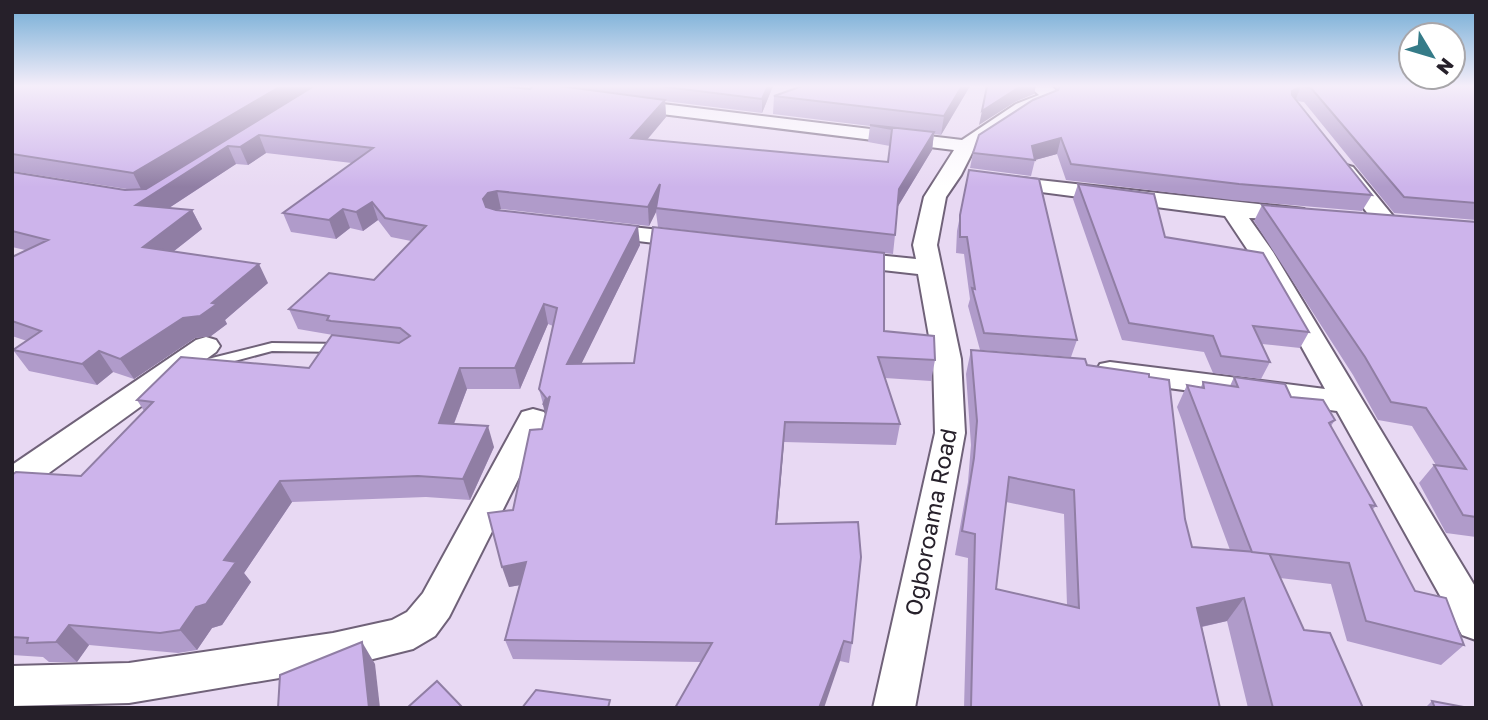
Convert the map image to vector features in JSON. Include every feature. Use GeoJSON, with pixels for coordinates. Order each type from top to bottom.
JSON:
{"type":"FeatureCollection","features":[{"type":"Feature","properties":{"kind":"street"},"geometry":{"type":"LineString","coordinates":[[750,120],[966,146],[1006,120]]}},
{"type":"Feature","properties":{"kind":"street","name":"Ogboroama Road"},"geometry":{"type":"LineString","coordinates":[[894,708],[950,433],[960,360],[928,268],[925,245],[935,197],[951,175],[966,146]]}},
{"type":"Feature","properties":{"kind":"street"},"geometry":{"type":"LineString","coordinates":[[1336,159],[1385,221]]}},
{"type":"Feature","properties":{"kind":"street"},"geometry":{"type":"LineString","coordinates":[[951,175],[1232,210],[1315,216]]}},
{"type":"Feature","properties":{"kind":"street"},"geometry":{"type":"LineString","coordinates":[[1232,210],[1261,252],[1476,623]]}},
{"type":"Feature","properties":{"kind":"street"},"geometry":{"type":"LineString","coordinates":[[1357,219],[1411,223]]}},
{"type":"Feature","properties":{"kind":"street"},"geometry":{"type":"LineString","coordinates":[[584,228],[708,243]]}},
{"type":"Feature","properties":{"kind":"street"},"geometry":{"type":"LineString","coordinates":[[831,257],[928,268]]}},
{"type":"Feature","properties":{"kind":"street"},"geometry":{"type":"LineString","coordinates":[[12,482],[206,346]]}},
{"type":"Feature","properties":{"kind":"street"},"geometry":{"type":"LineString","coordinates":[[1087,369],[1349,402]]}},
{"type":"Feature","properties":{"kind":"street"},"geometry":{"type":"LineString","coordinates":[[12,686],[129,683],[333,652],[399,636],[421,624],[436,605],[533,419]]}},
{"type":"Feature","properties":{"kind":"lane"},"geometry":{"type":"LineString","coordinates":[[163,376],[272,347],[329,346],[355,350]]}},
{"type":"Feature","properties":{"kind":"building"},"geometry":{"type":"Polygon","coordinates":[[[12,120],[224,120],[133,173],[12,154],[12,120]]]}},
{"type":"Feature","properties":{"kind":"building"},"geometry":{"type":"Polygon","coordinates":[[[259,120],[647,120],[631,138],[888,162],[892,129],[870,125],[934,132],[899,189],[895,235],[656,208],[660,184],[648,207],[497,191],[488,193],[483,199],[486,207],[496,210],[638,226],[567,364],[634,363],[653,227],[884,253],[884,331],[934,336],[935,360],[878,357],[900,424],[785,422],[776,524],[858,522],[861,557],[852,643],[844,641],[819,708],[675,708],[712,643],[505,640],[526,562],[502,567],[488,513],[513,510],[530,430],[542,429],[550,396],[543,405],[546,398],[539,389],[557,308],[544,304],[515,368],[460,368],[439,423],[488,426],[463,479],[418,476],[280,481],[224,560],[236,562],[206,604],[196,607],[180,630],[160,633],[69,625],[56,642],[27,643],[28,638],[12,637],[12,475],[16,472],[81,476],[153,402],[137,400],[181,357],[309,368],[332,335],[399,343],[410,336],[400,328],[331,321],[327,320],[329,316],[289,309],[329,273],[374,280],[426,226],[385,218],[372,202],[356,212],[343,209],[329,220],[283,213],[373,148],[259,135],[240,147],[228,146],[136,205],[192,210],[143,247],[259,264],[212,303],[217,304],[200,316],[183,318],[120,359],[99,351],[82,364],[13,350],[41,331],[12,321],[12,257],[48,240],[12,231],[12,172],[125,190],[146,189],[259,120]]]}},
{"type":"Feature","properties":{"kind":"building"},"geometry":{"type":"Polygon","coordinates":[[[1003,120],[1312,120],[1372,195],[1239,184],[1071,164],[1061,138],[1032,146],[1035,160],[973,153],[979,135],[1003,120]]]}},
{"type":"Feature","properties":{"kind":"building"},"geometry":{"type":"Polygon","coordinates":[[[1338,120],[1476,120],[1476,203],[1404,197],[1338,120]]]}},
{"type":"Feature","properties":{"kind":"building"},"geometry":{"type":"Polygon","coordinates":[[[969,170],[1039,179],[1077,340],[984,333],[972,288],[975,289],[967,237],[960,237],[960,215],[969,170]]]}},
{"type":"Feature","properties":{"kind":"building"},"geometry":{"type":"Polygon","coordinates":[[[1078,184],[1154,194],[1165,237],[1263,253],[1309,332],[1253,326],[1270,362],[1221,356],[1213,336],[1129,323],[1078,184]]]}},
{"type":"Feature","properties":{"kind":"building"},"geometry":{"type":"Polygon","coordinates":[[[1262,205],[1476,222],[1476,517],[1463,515],[1434,465],[1466,469],[1426,408],[1391,402],[1365,357],[1262,205]]]}},
{"type":"Feature","properties":{"kind":"building"},"geometry":{"type":"Polygon","coordinates":[[[971,350],[1085,359],[1087,365],[1149,374],[1149,377],[1169,380],[1185,519],[1192,547],[1269,553],[1304,630],[1330,633],[1363,708],[1273,708],[1244,598],[1197,608],[1220,708],[971,707],[975,534],[962,531],[977,421],[971,350]],[[1009,477],[996,589],[1079,608],[1074,490],[1009,477]]]}},
{"type":"Feature","properties":{"kind":"building"},"geometry":{"type":"Polygon","coordinates":[[[1234,377],[1285,384],[1291,397],[1323,400],[1335,420],[1329,423],[1376,506],[1370,505],[1415,591],[1446,598],[1464,645],[1366,621],[1349,563],[1252,552],[1187,385],[1204,388],[1203,382],[1238,387],[1234,377]]]}},
{"type":"Feature","properties":{"kind":"building"},"geometry":{"type":"Polygon","coordinates":[[[362,642],[369,708],[278,708],[280,675],[362,642]]]}},
{"type":"Feature","properties":{"kind":"building"},"geometry":{"type":"Polygon","coordinates":[[[437,681],[463,708],[407,708],[437,681]]]}},
{"type":"Feature","properties":{"kind":"building"},"geometry":{"type":"Polygon","coordinates":[[[536,690],[610,700],[608,708],[522,708],[536,690]]]}},
{"type":"Feature","properties":{"kind":"building"},"geometry":{"type":"Polygon","coordinates":[[[1432,701],[1469,708],[1435,708],[1432,701]]]}}]}
